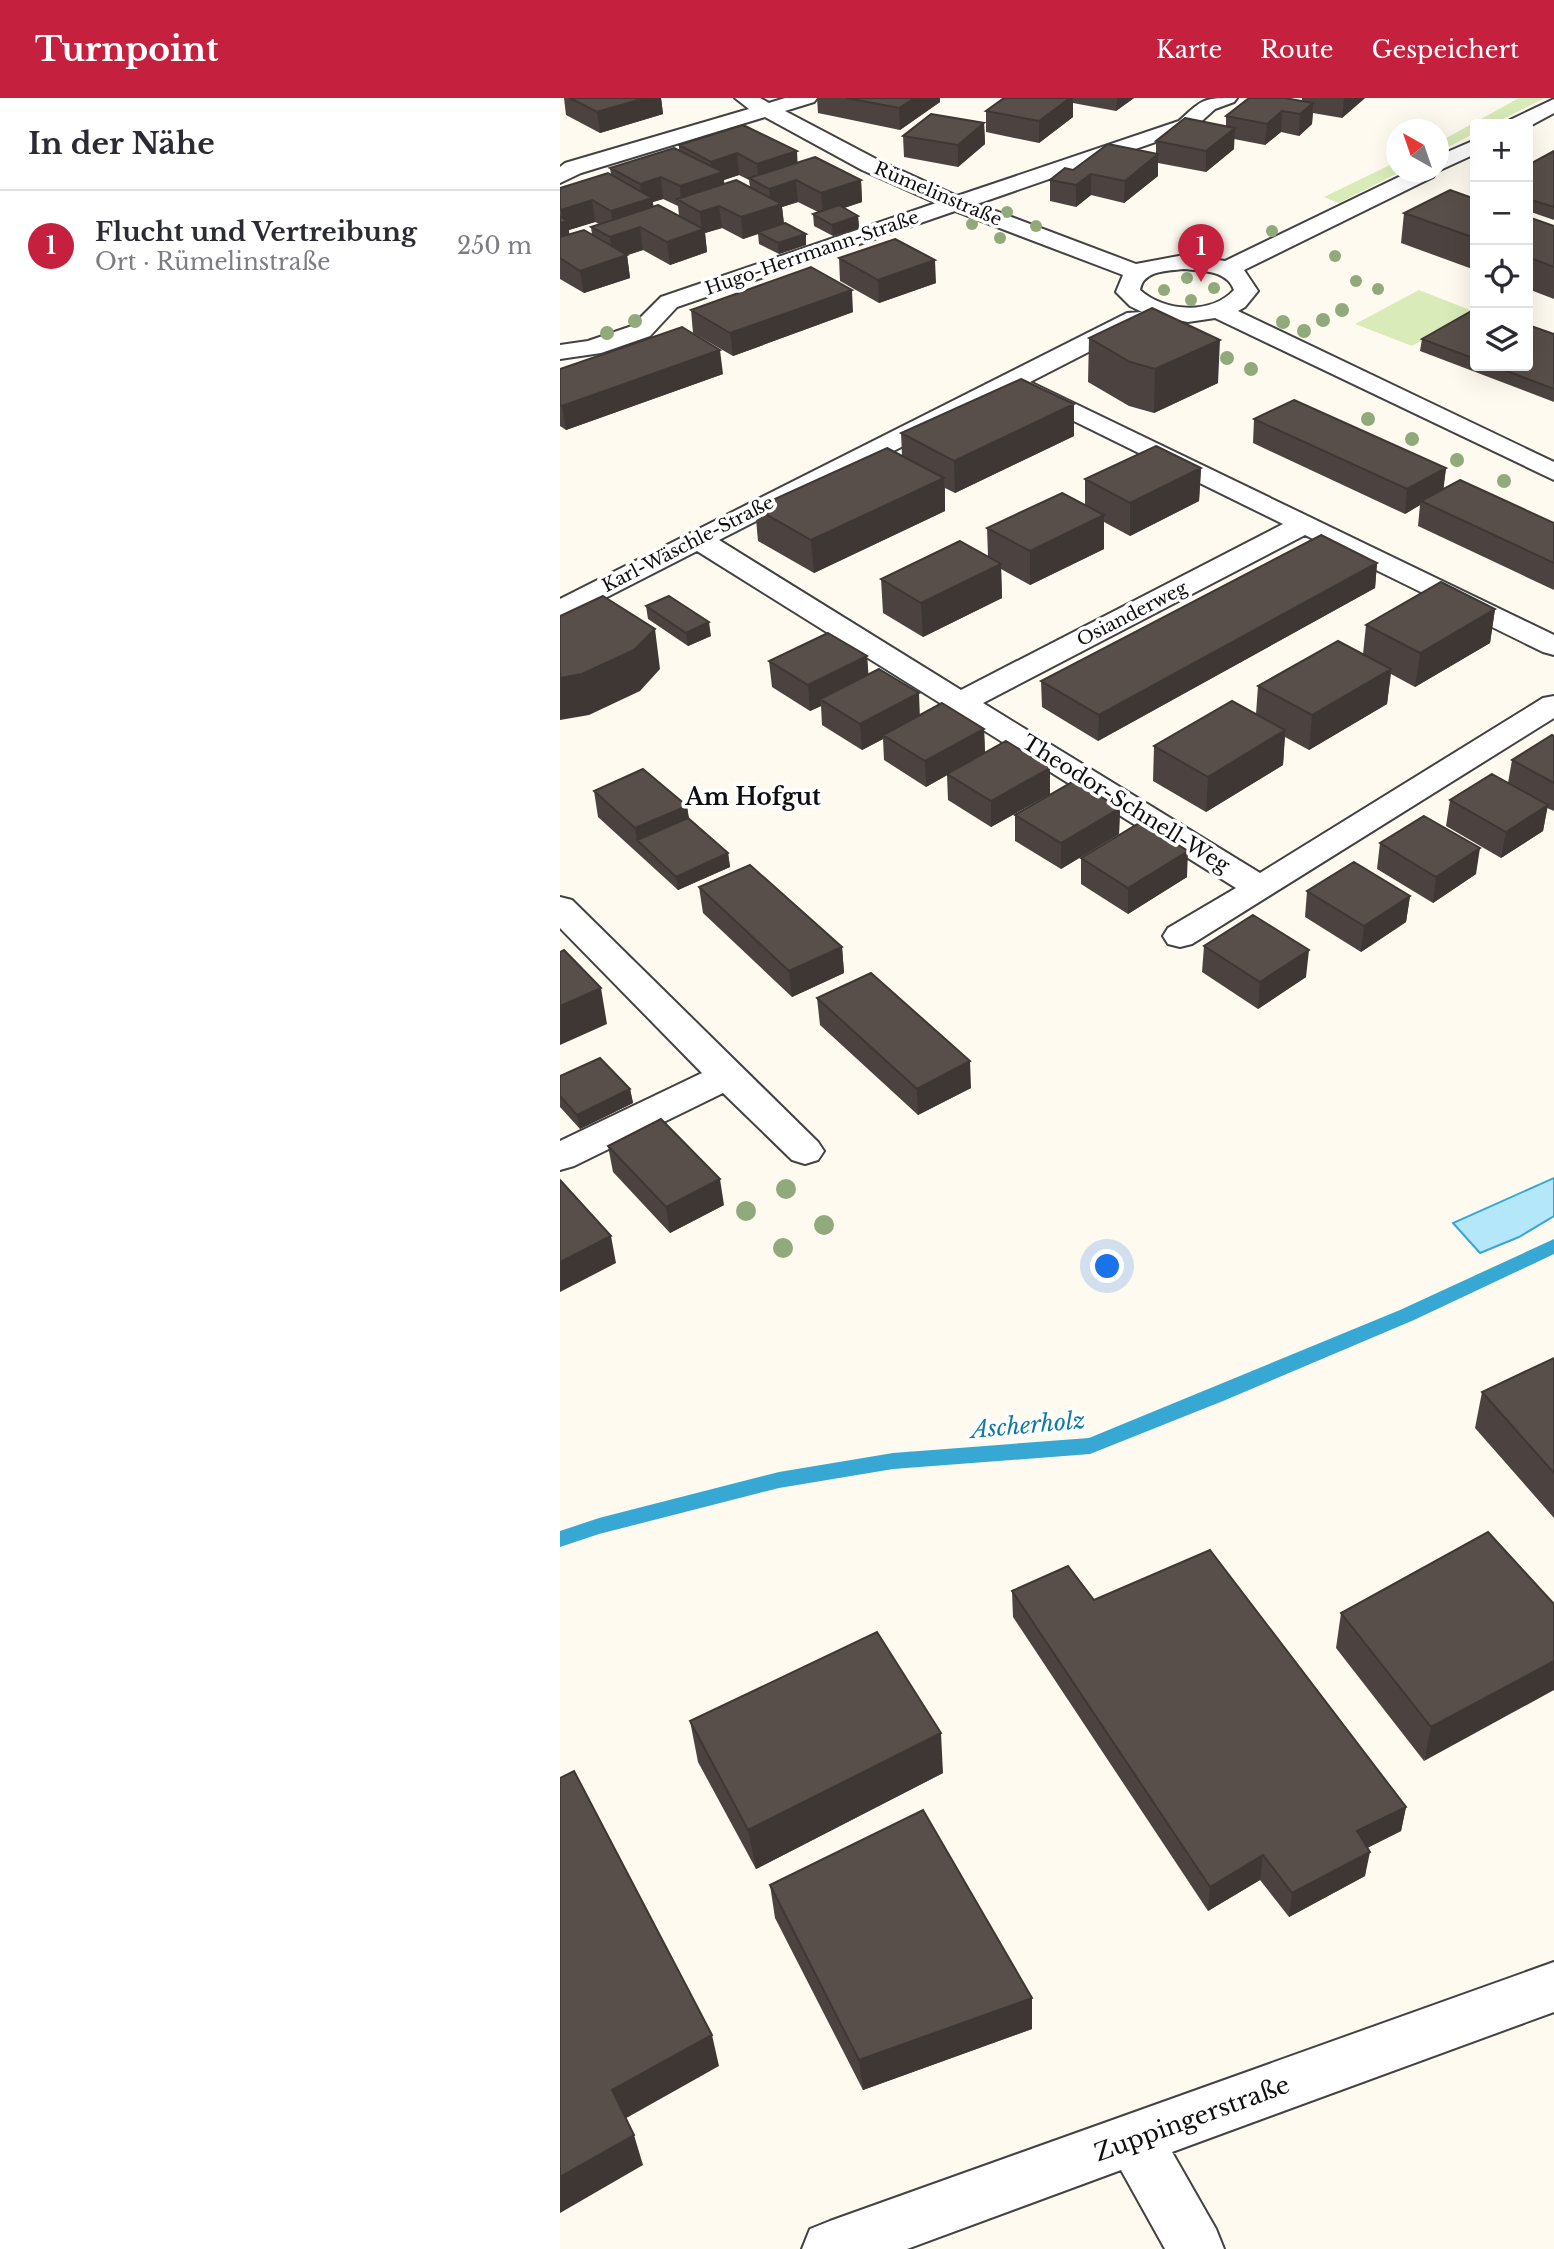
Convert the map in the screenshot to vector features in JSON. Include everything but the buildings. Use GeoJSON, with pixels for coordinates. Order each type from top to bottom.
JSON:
{"type":"FeatureCollection","features":[{"type":"Feature","properties":{"kind":"street","name":"Rümelinstraße"},"geometry":{"type":"LineString","coordinates":[[746,98],[870,165],[956,204],[1138,273]]}},
{"type":"Feature","properties":{"kind":"street"},"geometry":{"type":"LineString","coordinates":[[560,176],[573,168],[807,98]]}},
{"type":"Feature","properties":{"kind":"street","name":"Hugo-Herrmann-Straße"},"geometry":{"type":"LineString","coordinates":[[564,351],[587,331],[606,321],[669,302],[1186,125],[1208,105],[1227,98]]}},
{"type":"Feature","properties":{"kind":"street"},"geometry":{"type":"LineString","coordinates":[[1527,119],[1554,105]]}},
{"type":"Feature","properties":{"kind":"street"},"geometry":{"type":"LineString","coordinates":[[1449,159],[1470,149]]}},
{"type":"Feature","properties":{"kind":"street"},"geometry":{"type":"LineString","coordinates":[[1226,270],[1405,182]]}},
{"type":"Feature","properties":{"kind":"street"},"geometry":{"type":"LineString","coordinates":[[1185,262],[1226,270],[1238,276],[1246,291],[1242,299],[1233,306],[1219,311],[1189,314],[1153,309],[1141,304],[1128,292],[1131,279],[1138,273],[1167,264],[1185,262]]}},
{"type":"Feature","properties":{"kind":"street","name":"Karl-Wäschle-Straße"},"geometry":{"type":"LineString","coordinates":[[560,610],[1153,309]]}},
{"type":"Feature","properties":{"kind":"street"},"geometry":{"type":"LineString","coordinates":[[1219,311],[1348,368],[1554,472]]}},
{"type":"Feature","properties":{"kind":"street"},"geometry":{"type":"LineString","coordinates":[[1013,382],[1554,646]]}},
{"type":"Feature","properties":{"kind":"street","name":"Osianderweg"},"geometry":{"type":"LineString","coordinates":[[961,702],[1303,525]]}},
{"type":"Feature","properties":{"kind":"street","name":"Theodor-Schnell-Weg"},"geometry":{"type":"LineString","coordinates":[[697,539],[1259,888]]}},
{"type":"Feature","properties":{"kind":"street"},"geometry":{"type":"LineString","coordinates":[[1180,936],[1554,705]]}},
{"type":"Feature","properties":{"kind":"street"},"geometry":{"type":"LineString","coordinates":[[560,908],[805,1151]]}},
{"type":"Feature","properties":{"kind":"street"},"geometry":{"type":"LineString","coordinates":[[560,1157],[727,1076]]}},
{"type":"Feature","properties":{"kind":"street","name":"Zuppingerstraße"},"geometry":{"type":"LineString","coordinates":[[830,2249],[1554,1987]]}},
{"type":"Feature","properties":{"kind":"street"},"geometry":{"type":"LineString","coordinates":[[1134,2139],[1196,2249]]}},
{"type":"Feature","properties":{"kind":"green space"},"geometry":{"type":"Polygon","coordinates":[[[1519,98],[1545,98],[1503,119],[1481,119],[1519,98]]]}},
{"type":"Feature","properties":{"kind":"green space"},"geometry":{"type":"Polygon","coordinates":[[[1470,125],[1470,136],[1449,147],[1449,136],[1470,125]]]}},
{"type":"Feature","properties":{"kind":"green space"},"geometry":{"type":"Polygon","coordinates":[[[1386,167],[1386,179],[1339,203],[1324,197],[1386,167]]]}},
{"type":"Feature","properties":{"kind":"green space"},"geometry":{"type":"Polygon","coordinates":[[[1419,290],[1470,310],[1470,315],[1412,346],[1355,324],[1419,290]]]}},
{"type":"Feature","properties":{"kind":"water"},"geometry":{"type":"Polygon","coordinates":[[[1554,1178],[1554,1216],[1519,1237],[1480,1253],[1453,1223],[1554,1178]]]}},
{"type":"Feature","properties":{"kind":"waterway","name":"Ascherholz"},"geometry":{"type":"LineString","coordinates":[[560,1539],[599,1526],[779,1480],[893,1461],[1090,1446],[1407,1315],[1554,1246]]}},
{"type":"Feature","properties":{"kind":"place","name":"Flucht und Vertreibung"},"geometry":{"type":"Point","coordinates":[1201,282]}},
{"type":"Feature","properties":{"kind":"district","name":"Am Hofgut"},"geometry":{"type":"Point","coordinates":[753,797]}}]}
